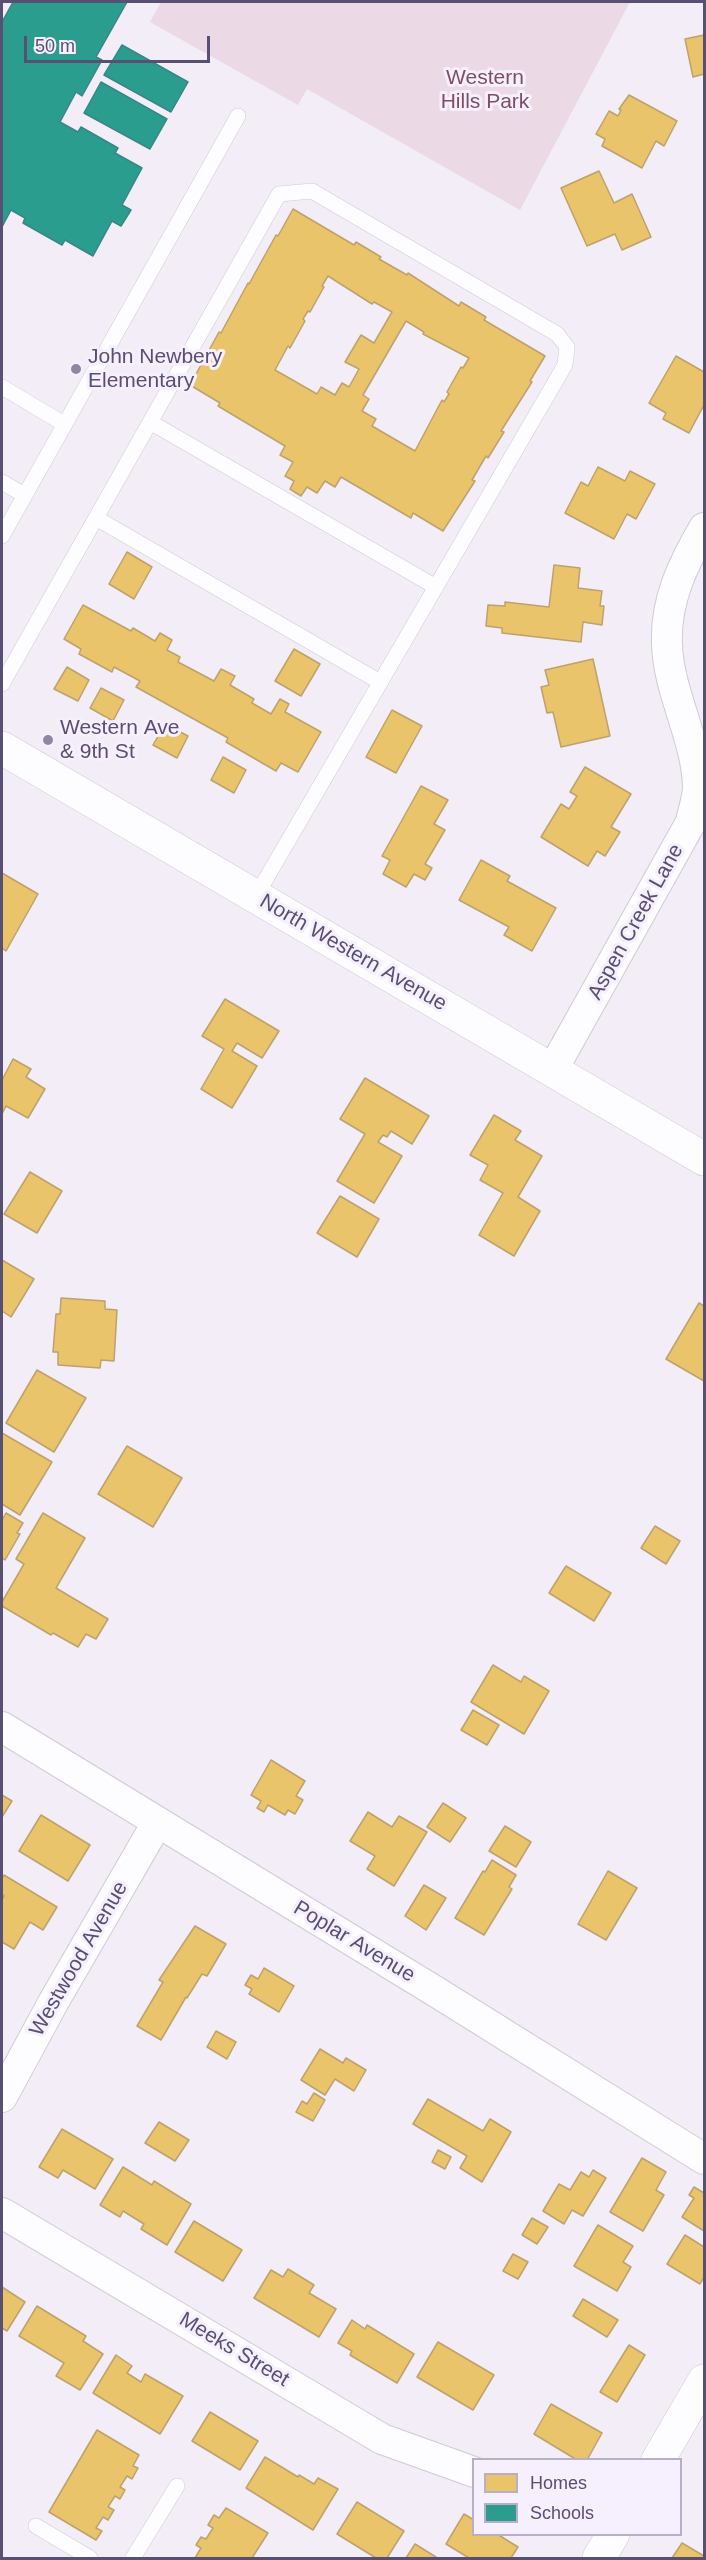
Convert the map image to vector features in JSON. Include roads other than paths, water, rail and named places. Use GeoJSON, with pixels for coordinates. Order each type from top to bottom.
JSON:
{"type":"FeatureCollection","features":[{"type":"Feature","properties":{"kind":"main road","name":"North Western Avenue"},"geometry":{"type":"LineString","coordinates":[[2,748],[705,1159]]}},
{"type":"Feature","properties":{"kind":"main road"},"geometry":{"type":"LineString","coordinates":[[659,2458],[705,2381]]}},
{"type":"Feature","properties":{"kind":"street","name":"Aspen Creek Lane"},"geometry":{"type":"LineString","coordinates":[[553,1069],[676,852],[691,822],[701,788],[667,645],[669,614],[675,587],[705,528]]}},
{"type":"Feature","properties":{"kind":"street","name":"Poplar Avenue"},"geometry":{"type":"LineString","coordinates":[[2,1727],[705,2159]]}},
{"type":"Feature","properties":{"kind":"street","name":"Westwood Avenue"},"geometry":{"type":"LineString","coordinates":[[2,2097],[54,2001],[157,1823]]}},
{"type":"Feature","properties":{"kind":"street","name":"Meeks Street"},"geometry":{"type":"LineString","coordinates":[[2,2213],[382,2439],[472,2471]]}},
{"type":"Feature","properties":{"kind":"lane"},"geometry":{"type":"LineString","coordinates":[[2,536],[238,116]]}},
{"type":"Feature","properties":{"kind":"lane"},"geometry":{"type":"LineString","coordinates":[[2,684],[279,194],[312,191],[557,334],[567,347],[565,365],[256,897]]}},
{"type":"Feature","properties":{"kind":"lane"},"geometry":{"type":"LineString","coordinates":[[2,387],[64,424]]}},
{"type":"Feature","properties":{"kind":"lane"},"geometry":{"type":"LineString","coordinates":[[150,422],[436,587]]}},
{"type":"Feature","properties":{"kind":"lane"},"geometry":{"type":"LineString","coordinates":[[2,482],[24,495]]}},
{"type":"Feature","properties":{"kind":"lane"},"geometry":{"type":"LineString","coordinates":[[96,518],[380,682]]}},
{"type":"Feature","properties":{"kind":"lane"},"geometry":{"type":"LineString","coordinates":[[134,2559],[177,2486]]}},
{"type":"Feature","properties":{"kind":"lane"},"geometry":{"type":"LineString","coordinates":[[36,2526],[90,2559]]}},
{"type":"Feature","properties":{"kind":"place","name":"John Newbery Elementary"},"geometry":{"type":"Point","coordinates":[76,369]}},
{"type":"Feature","properties":{"kind":"place","name":"Western Ave & 9th St"},"geometry":{"type":"Point","coordinates":[48,740]}},
{"type":"Feature","properties":{"kind":"park label","name":"Western Hills Park"},"geometry":{"type":"Point","coordinates":[485,90]}}]}
